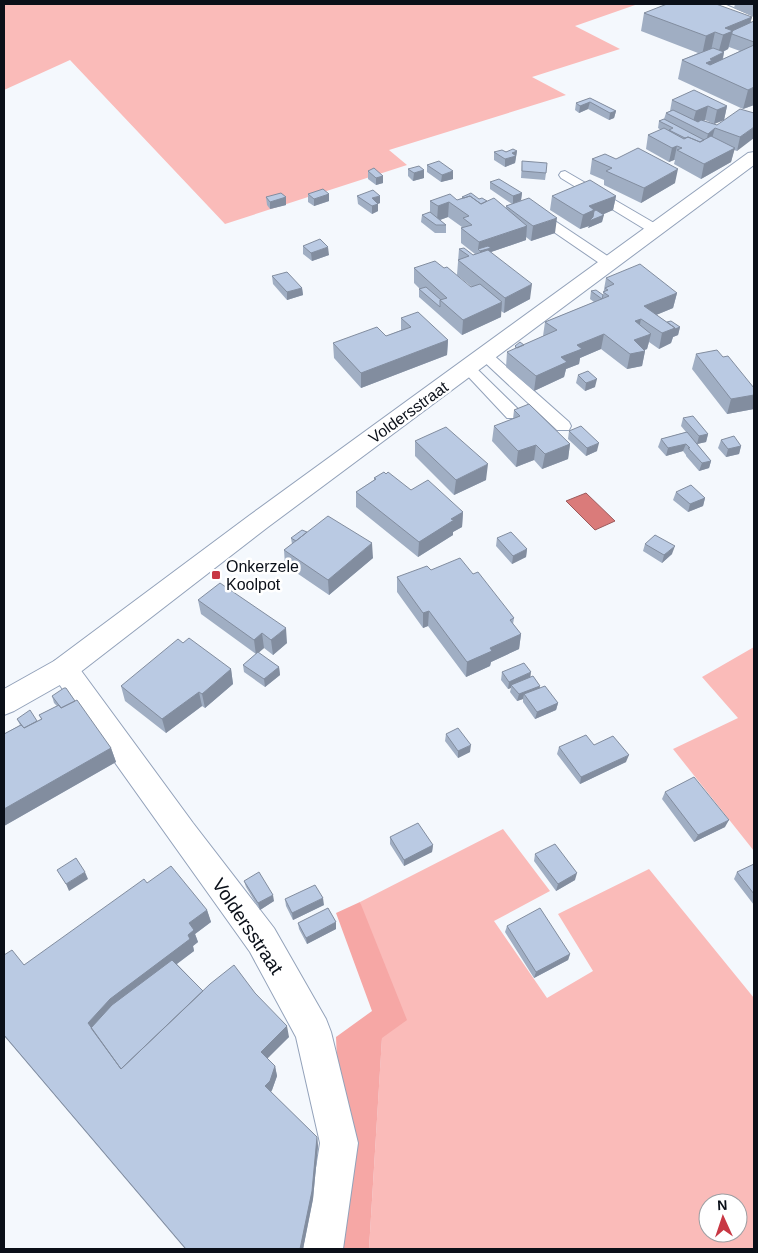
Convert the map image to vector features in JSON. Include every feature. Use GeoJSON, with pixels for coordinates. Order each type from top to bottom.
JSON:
{"type":"FeatureCollection","features":[{"type":"Feature","properties":{"kind":"street","name":"Voldersstraat"},"geometry":{"type":"LineString","coordinates":[[4,703],[64,669],[259,521],[754,157]]}},
{"type":"Feature","properties":{"kind":"street","name":"Voldersstraat"},"geometry":{"type":"LineString","coordinates":[[64,669],[262,940],[313,1032],[339,1143],[324,1249]]}},
{"type":"Feature","properties":{"kind":"lane"},"geometry":{"type":"LineString","coordinates":[[716,4],[754,20]]}},
{"type":"Feature","properties":{"kind":"lane"},"geometry":{"type":"LineString","coordinates":[[565,175],[661,226]]}},
{"type":"Feature","properties":{"kind":"lane"},"geometry":{"type":"LineString","coordinates":[[616,197],[661,226]]}},
{"type":"Feature","properties":{"kind":"lane"},"geometry":{"type":"LineString","coordinates":[[522,205],[610,264]]}},
{"type":"Feature","properties":{"kind":"lane"},"geometry":{"type":"LineString","coordinates":[[477,362],[513,414]]}},
{"type":"Feature","properties":{"kind":"lane"},"geometry":{"type":"LineString","coordinates":[[477,362],[563,426]]}},
{"type":"Feature","properties":{"kind":"shaded area"},"geometry":{"type":"Polygon","coordinates":[[[4,4],[638,4],[575,26],[620,49],[532,77],[566,95],[389,150],[407,165],[225,224],[70,60],[4,90],[4,4]]]}},
{"type":"Feature","properties":{"kind":"shaded area"},"geometry":{"type":"Polygon","coordinates":[[[586,493],[615,521],[595,530],[566,501],[586,493]]]}},
{"type":"Feature","properties":{"kind":"shaded area"},"geometry":{"type":"Polygon","coordinates":[[[754,647],[754,851],[673,749],[738,718],[702,677],[754,647]]]}},
{"type":"Feature","properties":{"kind":"shaded area"},"geometry":{"type":"Polygon","coordinates":[[[503,829],[550,891],[494,921],[547,998],[593,971],[558,914],[649,869],[754,998],[754,1249],[369,1249],[382,1037],[360,902],[503,829]]]}},
{"type":"Feature","properties":{"kind":"shaded area"},"geometry":{"type":"Polygon","coordinates":[[[360,902],[407,1020],[382,1038],[369,1249],[329,1249],[340,1137],[336,1037],[372,1011],[336,913],[360,902]]]}},
{"type":"Feature","properties":{"kind":"building"},"geometry":{"type":"Polygon","coordinates":[[[667,4],[716,4],[752,17],[725,28],[733,31],[723,35],[715,32],[706,36],[644,13],[667,4]]]}},
{"type":"Feature","properties":{"kind":"building"},"geometry":{"type":"Polygon","coordinates":[[[754,21],[754,42],[732,34],[732,31],[754,21]]]}},
{"type":"Feature","properties":{"kind":"building"},"geometry":{"type":"Polygon","coordinates":[[[754,45],[754,87],[748,90],[682,60],[713,48],[724,52],[706,63],[710,65],[754,45]]]}},
{"type":"Feature","properties":{"kind":"building"},"geometry":{"type":"Polygon","coordinates":[[[694,90],[727,106],[717,110],[708,106],[696,111],[672,100],[694,90]]]}},
{"type":"Feature","properties":{"kind":"building"},"geometry":{"type":"Polygon","coordinates":[[[590,98],[616,111],[610,113],[590,102],[580,106],[576,103],[590,98]]]}},
{"type":"Feature","properties":{"kind":"building"},"geometry":{"type":"Polygon","coordinates":[[[740,109],[754,113],[754,127],[740,137],[715,128],[708,134],[666,113],[673,110],[698,122],[701,120],[717,125],[740,109]]]}},
{"type":"Feature","properties":{"kind":"building"},"geometry":{"type":"Polygon","coordinates":[[[664,119],[704,140],[700,142],[688,137],[685,138],[669,130],[673,128],[659,121],[664,119]]]}},
{"type":"Feature","properties":{"kind":"building"},"geometry":{"type":"Polygon","coordinates":[[[664,128],[684,139],[688,137],[700,142],[711,136],[735,148],[704,164],[677,150],[682,148],[677,146],[672,148],[648,135],[664,128]]]}},
{"type":"Feature","properties":{"kind":"building"},"geometry":{"type":"Polygon","coordinates":[[[638,148],[678,169],[644,188],[606,171],[612,168],[592,159],[605,154],[616,159],[638,148]]]}},
{"type":"Feature","properties":{"kind":"building"},"geometry":{"type":"Polygon","coordinates":[[[513,149],[517,151],[512,153],[516,156],[505,159],[494,152],[502,150],[506,152],[513,149]]]}},
{"type":"Feature","properties":{"kind":"building"},"geometry":{"type":"Polygon","coordinates":[[[439,161],[453,171],[442,175],[427,165],[439,161]]]}},
{"type":"Feature","properties":{"kind":"building"},"geometry":{"type":"Polygon","coordinates":[[[522,161],[547,163],[546,173],[522,171],[522,161]]]}},
{"type":"Feature","properties":{"kind":"building"},"geometry":{"type":"Polygon","coordinates":[[[419,166],[424,170],[414,173],[408,169],[419,166]]]}},
{"type":"Feature","properties":{"kind":"building"},"geometry":{"type":"Polygon","coordinates":[[[374,168],[383,176],[376,178],[368,171],[374,168]]]}},
{"type":"Feature","properties":{"kind":"building"},"geometry":{"type":"Polygon","coordinates":[[[499,179],[522,193],[513,196],[490,182],[499,179]]]}},
{"type":"Feature","properties":{"kind":"building"},"geometry":{"type":"Polygon","coordinates":[[[590,180],[616,196],[589,206],[594,210],[583,215],[552,196],[590,180]]]}},
{"type":"Feature","properties":{"kind":"building"},"geometry":{"type":"Polygon","coordinates":[[[323,189],[329,194],[314,199],[308,194],[323,189]]]}},
{"type":"Feature","properties":{"kind":"building"},"geometry":{"type":"Polygon","coordinates":[[[373,190],[380,196],[372,198],[378,204],[372,206],[357,196],[373,190]]]}},
{"type":"Feature","properties":{"kind":"building"},"geometry":{"type":"Polygon","coordinates":[[[281,193],[286,197],[270,202],[266,197],[281,193]]]}},
{"type":"Feature","properties":{"kind":"building"},"geometry":{"type":"Polygon","coordinates":[[[471,193],[479,199],[482,198],[487,201],[481,204],[470,196],[462,197],[471,193]]]}},
{"type":"Feature","properties":{"kind":"building"},"geometry":{"type":"Polygon","coordinates":[[[450,194],[457,200],[470,196],[481,204],[494,198],[527,226],[479,242],[461,228],[472,225],[463,218],[469,216],[449,202],[438,206],[430,201],[450,194]]]}},
{"type":"Feature","properties":{"kind":"building"},"geometry":{"type":"Polygon","coordinates":[[[529,198],[557,218],[533,226],[506,206],[529,198]]]}},
{"type":"Feature","properties":{"kind":"building"},"geometry":{"type":"Polygon","coordinates":[[[596,210],[604,215],[589,221],[593,217],[596,210]]]}},
{"type":"Feature","properties":{"kind":"building"},"geometry":{"type":"Polygon","coordinates":[[[430,212],[446,225],[436,225],[422,215],[430,212]]]}},
{"type":"Feature","properties":{"kind":"building"},"geometry":{"type":"Polygon","coordinates":[[[320,239],[328,247],[311,253],[303,246],[320,239]]]}},
{"type":"Feature","properties":{"kind":"building"},"geometry":{"type":"Polygon","coordinates":[[[488,246],[491,248],[480,251],[478,249],[488,246]]]}},
{"type":"Feature","properties":{"kind":"building"},"geometry":{"type":"Polygon","coordinates":[[[464,248],[473,255],[488,250],[532,284],[505,298],[458,260],[469,256],[459,249],[464,248]]]}},
{"type":"Feature","properties":{"kind":"building"},"geometry":{"type":"Polygon","coordinates":[[[435,261],[444,268],[447,267],[471,287],[480,284],[502,302],[463,320],[440,300],[447,298],[414,268],[435,261]]]}},
{"type":"Feature","properties":{"kind":"building"},"geometry":{"type":"Polygon","coordinates":[[[640,264],[677,293],[644,306],[675,328],[662,333],[641,319],[635,321],[651,334],[634,340],[645,351],[630,354],[604,334],[577,345],[582,349],[561,357],[567,362],[536,376],[507,352],[557,330],[545,322],[609,296],[603,292],[608,290],[605,288],[614,284],[606,278],[640,264]]]}},
{"type":"Feature","properties":{"kind":"building"},"geometry":{"type":"Polygon","coordinates":[[[287,272],[302,288],[287,292],[272,276],[287,272]]]}},
{"type":"Feature","properties":{"kind":"building"},"geometry":{"type":"Polygon","coordinates":[[[426,287],[441,300],[440,307],[419,289],[426,287]]]}},
{"type":"Feature","properties":{"kind":"building"},"geometry":{"type":"Polygon","coordinates":[[[596,290],[603,295],[602,299],[591,291],[596,290]]]}},
{"type":"Feature","properties":{"kind":"building"},"geometry":{"type":"Polygon","coordinates":[[[418,312],[448,340],[361,373],[333,343],[377,327],[386,336],[411,327],[401,318],[418,312]]]}},
{"type":"Feature","properties":{"kind":"building"},"geometry":{"type":"Polygon","coordinates":[[[671,321],[680,327],[675,329],[667,322],[671,321]]]}},
{"type":"Feature","properties":{"kind":"building"},"geometry":{"type":"Polygon","coordinates":[[[520,342],[524,345],[517,348],[515,346],[520,342]]]}},
{"type":"Feature","properties":{"kind":"building"},"geometry":{"type":"Polygon","coordinates":[[[717,350],[723,357],[728,356],[754,388],[754,395],[731,399],[696,354],[717,350]]]}},
{"type":"Feature","properties":{"kind":"building"},"geometry":{"type":"Polygon","coordinates":[[[588,371],[597,379],[586,383],[578,375],[588,371]]]}},
{"type":"Feature","properties":{"kind":"building"},"geometry":{"type":"Polygon","coordinates":[[[529,404],[570,444],[545,454],[536,445],[518,451],[494,426],[520,416],[514,410],[529,404]]]}},
{"type":"Feature","properties":{"kind":"building"},"geometry":{"type":"Polygon","coordinates":[[[693,416],[708,434],[699,436],[683,418],[693,416]]]}},
{"type":"Feature","properties":{"kind":"building"},"geometry":{"type":"Polygon","coordinates":[[[581,426],[599,443],[587,448],[569,431],[581,426]]]}},
{"type":"Feature","properties":{"kind":"building"},"geometry":{"type":"Polygon","coordinates":[[[446,427],[488,464],[456,480],[415,441],[446,427]]]}},
{"type":"Feature","properties":{"kind":"building"},"geometry":{"type":"Polygon","coordinates":[[[687,432],[711,461],[702,463],[686,444],[668,448],[661,439],[687,432]]]}},
{"type":"Feature","properties":{"kind":"building"},"geometry":{"type":"Polygon","coordinates":[[[734,436],[741,446],[728,449],[721,440],[734,436]]]}},
{"type":"Feature","properties":{"kind":"building"},"geometry":{"type":"Polygon","coordinates":[[[384,472],[386,474],[388,472],[411,490],[428,480],[463,512],[451,519],[454,520],[419,542],[356,492],[384,472]]]}},
{"type":"Feature","properties":{"kind":"building"},"geometry":{"type":"Polygon","coordinates":[[[691,485],[705,498],[690,504],[676,492],[691,485]]]}},
{"type":"Feature","properties":{"kind":"building"},"geometry":{"type":"Polygon","coordinates":[[[328,516],[372,543],[328,580],[284,550],[328,516]]]}},
{"type":"Feature","properties":{"kind":"building"},"geometry":{"type":"Polygon","coordinates":[[[302,530],[307,532],[296,541],[291,538],[302,530]]]}},
{"type":"Feature","properties":{"kind":"building"},"geometry":{"type":"Polygon","coordinates":[[[511,532],[527,549],[513,556],[497,538],[511,532]]]}},
{"type":"Feature","properties":{"kind":"building"},"geometry":{"type":"Polygon","coordinates":[[[655,535],[675,546],[664,555],[645,544],[655,535]]]}},
{"type":"Feature","properties":{"kind":"building"},"geometry":{"type":"Polygon","coordinates":[[[460,558],[473,574],[478,572],[514,618],[510,620],[521,634],[490,648],[492,651],[467,662],[429,611],[423,613],[397,577],[427,566],[431,570],[460,558]]]}},
{"type":"Feature","properties":{"kind":"building"},"geometry":{"type":"Polygon","coordinates":[[[220,583],[286,628],[271,640],[262,633],[254,640],[198,600],[220,583]]]}},
{"type":"Feature","properties":{"kind":"building"},"geometry":{"type":"Polygon","coordinates":[[[189,638],[231,669],[202,694],[199,692],[162,719],[121,686],[178,639],[183,643],[189,638]]]}},
{"type":"Feature","properties":{"kind":"building"},"geometry":{"type":"Polygon","coordinates":[[[258,652],[279,667],[264,679],[243,665],[258,652]]]}},
{"type":"Feature","properties":{"kind":"building"},"geometry":{"type":"Polygon","coordinates":[[[524,663],[531,672],[509,682],[502,672],[524,663]]]}},
{"type":"Feature","properties":{"kind":"building"},"geometry":{"type":"Polygon","coordinates":[[[533,676],[540,686],[519,694],[511,685],[533,676]]]}},
{"type":"Feature","properties":{"kind":"building"},"geometry":{"type":"Polygon","coordinates":[[[545,686],[558,703],[537,712],[524,694],[545,686]]]}},
{"type":"Feature","properties":{"kind":"building"},"geometry":{"type":"Polygon","coordinates":[[[66,688],[75,701],[61,708],[52,696],[66,688]]]}},
{"type":"Feature","properties":{"kind":"building"},"geometry":{"type":"Polygon","coordinates":[[[77,700],[111,748],[4,809],[4,734],[21,725],[24,728],[42,719],[39,715],[59,705],[61,708],[77,700]]]}},
{"type":"Feature","properties":{"kind":"building"},"geometry":{"type":"Polygon","coordinates":[[[30,710],[37,721],[24,728],[17,719],[30,710]]]}},
{"type":"Feature","properties":{"kind":"building"},"geometry":{"type":"Polygon","coordinates":[[[458,728],[471,745],[458,751],[446,734],[458,728]]]}},
{"type":"Feature","properties":{"kind":"building"},"geometry":{"type":"Polygon","coordinates":[[[586,735],[594,745],[613,736],[629,755],[581,777],[559,747],[586,735]]]}},
{"type":"Feature","properties":{"kind":"building"},"geometry":{"type":"Polygon","coordinates":[[[694,777],[729,820],[698,835],[665,792],[694,777]]]}},
{"type":"Feature","properties":{"kind":"building"},"geometry":{"type":"Polygon","coordinates":[[[418,823],[433,845],[404,860],[390,837],[418,823]]]}},
{"type":"Feature","properties":{"kind":"building"},"geometry":{"type":"Polygon","coordinates":[[[555,844],[577,873],[558,884],[535,854],[555,844]]]}},
{"type":"Feature","properties":{"kind":"building"},"geometry":{"type":"Polygon","coordinates":[[[76,858],[85,872],[66,884],[57,870],[76,858]]]}},
{"type":"Feature","properties":{"kind":"building"},"geometry":{"type":"Polygon","coordinates":[[[754,864],[754,894],[737,872],[754,864]]]}},
{"type":"Feature","properties":{"kind":"building"},"geometry":{"type":"Polygon","coordinates":[[[171,866],[207,910],[189,923],[194,930],[188,935],[190,939],[110,999],[88,1023],[121,1069],[210,984],[234,965],[255,993],[287,1026],[261,1052],[275,1066],[270,1081],[265,1086],[317,1137],[312,1191],[300,1249],[186,1249],[4,1035],[4,955],[12,950],[24,965],[144,879],[147,883],[171,866]]]}},
{"type":"Feature","properties":{"kind":"building"},"geometry":{"type":"Polygon","coordinates":[[[259,872],[273,895],[258,903],[244,881],[259,872]]]}},
{"type":"Feature","properties":{"kind":"building"},"geometry":{"type":"Polygon","coordinates":[[[315,885],[323,898],[292,913],[285,899],[315,885]]]}},
{"type":"Feature","properties":{"kind":"building"},"geometry":{"type":"Polygon","coordinates":[[[328,908],[336,922],[306,938],[298,923],[328,908]]]}},
{"type":"Feature","properties":{"kind":"building"},"geometry":{"type":"Polygon","coordinates":[[[540,908],[570,954],[536,972],[507,926],[540,908]]]}},
{"type":"Feature","properties":{"kind":"building"},"geometry":{"type":"Polygon","coordinates":[[[172,960],[203,991],[121,1069],[91,1028],[112,1005],[172,960]]]}},
{"type":"Feature","properties":{"kind":"place","name":"Onkerzele Koolpot"},"geometry":{"type":"Point","coordinates":[216,575]}}]}
